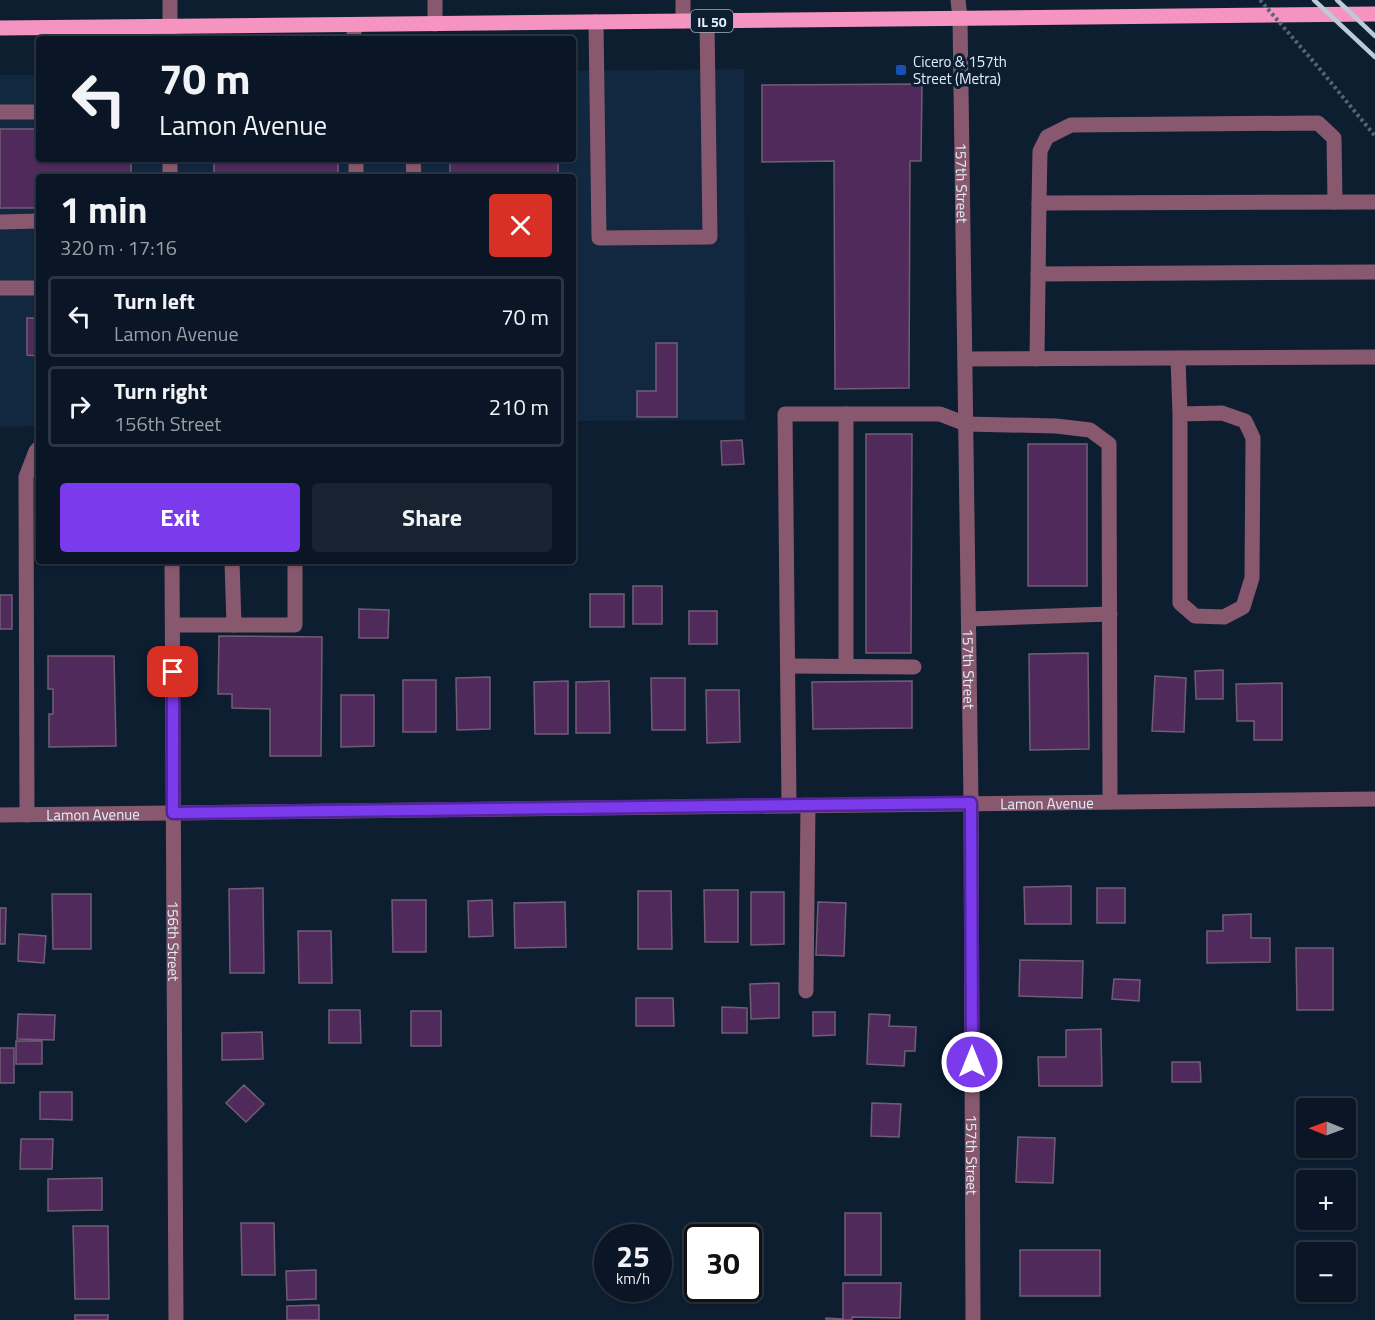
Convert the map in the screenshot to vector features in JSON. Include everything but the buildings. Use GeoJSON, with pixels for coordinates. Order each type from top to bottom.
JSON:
{"type":"FeatureCollection","features":[{"type":"Feature","properties":{"kind":"main road","name":"IL 50"},"geometry":{"type":"LineString","coordinates":[[0,28],[170,33],[354,32],[435,24],[1375,14]]}},
{"type":"Feature","properties":{"kind":"street"},"geometry":{"type":"LineString","coordinates":[[170,0],[170,33]]}},
{"type":"Feature","properties":{"kind":"street"},"geometry":{"type":"LineString","coordinates":[[435,0],[435,24]]}},
{"type":"Feature","properties":{"kind":"street"},"geometry":{"type":"LineString","coordinates":[[683,0],[683,21]]}},
{"type":"Feature","properties":{"kind":"street","name":"157th Street"},"geometry":{"type":"LineString","coordinates":[[958,0],[969,619],[973,1320]]}},
{"type":"Feature","properties":{"kind":"street"},"geometry":{"type":"LineString","coordinates":[[596,22],[599,238],[710,237],[707,21]]}},
{"type":"Feature","properties":{"kind":"street"},"geometry":{"type":"LineString","coordinates":[[0,112],[36,112]]}},
{"type":"Feature","properties":{"kind":"street"},"geometry":{"type":"LineString","coordinates":[[1038,359],[1040,151],[1047,137],[1071,124],[1318,123],[1334,138],[1335,202]]}},
{"type":"Feature","properties":{"kind":"street"},"geometry":{"type":"LineString","coordinates":[[1039,203],[1375,202]]}},
{"type":"Feature","properties":{"kind":"street"},"geometry":{"type":"LineString","coordinates":[[0,222],[36,222]]}},
{"type":"Feature","properties":{"kind":"street"},"geometry":{"type":"LineString","coordinates":[[1038,274],[1375,272]]}},
{"type":"Feature","properties":{"kind":"street"},"geometry":{"type":"LineString","coordinates":[[0,288],[36,288]]}},
{"type":"Feature","properties":{"kind":"street"},"geometry":{"type":"LineString","coordinates":[[965,360],[1375,357]]}},
{"type":"Feature","properties":{"kind":"street"},"geometry":{"type":"LineString","coordinates":[[1178,359],[1180,603],[1195,616],[1224,617],[1243,607],[1252,578],[1253,438],[1245,422],[1222,413],[1180,414]]}},
{"type":"Feature","properties":{"kind":"street"},"geometry":{"type":"LineString","coordinates":[[789,806],[786,414],[940,414],[966,424],[1056,426],[1090,430],[1109,444],[1110,802]]}},
{"type":"Feature","properties":{"kind":"street"},"geometry":{"type":"LineString","coordinates":[[846,414],[846,666]]}},
{"type":"Feature","properties":{"kind":"street"},"geometry":{"type":"LineString","coordinates":[[27,815],[26,477],[36,451]]}},
{"type":"Feature","properties":{"kind":"street","name":"156th Street"},"geometry":{"type":"LineString","coordinates":[[172,564],[176,1320]]}},
{"type":"Feature","properties":{"kind":"street"},"geometry":{"type":"LineString","coordinates":[[232,564],[234,625]]}},
{"type":"Feature","properties":{"kind":"street"},"geometry":{"type":"LineString","coordinates":[[172,625],[295,625],[295,564]]}},
{"type":"Feature","properties":{"kind":"street"},"geometry":{"type":"LineString","coordinates":[[969,619],[1110,614]]}},
{"type":"Feature","properties":{"kind":"street"},"geometry":{"type":"LineString","coordinates":[[788,666],[914,667]]}},
{"type":"Feature","properties":{"kind":"street","name":"Lamon Avenue"},"geometry":{"type":"LineString","coordinates":[[0,815],[1375,799]]}},
{"type":"Feature","properties":{"kind":"street"},"geometry":{"type":"LineString","coordinates":[[806,991],[808,805]]}},
{"type":"Feature","properties":{"kind":"path"},"geometry":{"type":"LineString","coordinates":[[1260,0],[1375,136]]}},
{"type":"Feature","properties":{"kind":"shaded area"},"geometry":{"type":"Polygon","coordinates":[[[744,69],[745,420],[576,421],[576,174],[36,174],[36,426],[0,427],[0,75],[36,75],[36,162],[576,162],[576,71],[744,69]]]}},
{"type":"Feature","properties":{"kind":"railway"},"geometry":{"type":"LineString","coordinates":[[1314,0],[1375,57]]}},
{"type":"Feature","properties":{"kind":"railway"},"geometry":{"type":"LineString","coordinates":[[1337,0],[1375,36]]}},
{"type":"Feature","properties":{"kind":"place","name":"Cicero & 157th Street (Metra)"},"geometry":{"type":"Point","coordinates":[901,70]}},
{"type":"Feature","properties":{"kind":"route"},"geometry":{"type":"LineString","coordinates":[[173,672],[173,813],[971,803],[972,1062]]}}]}
